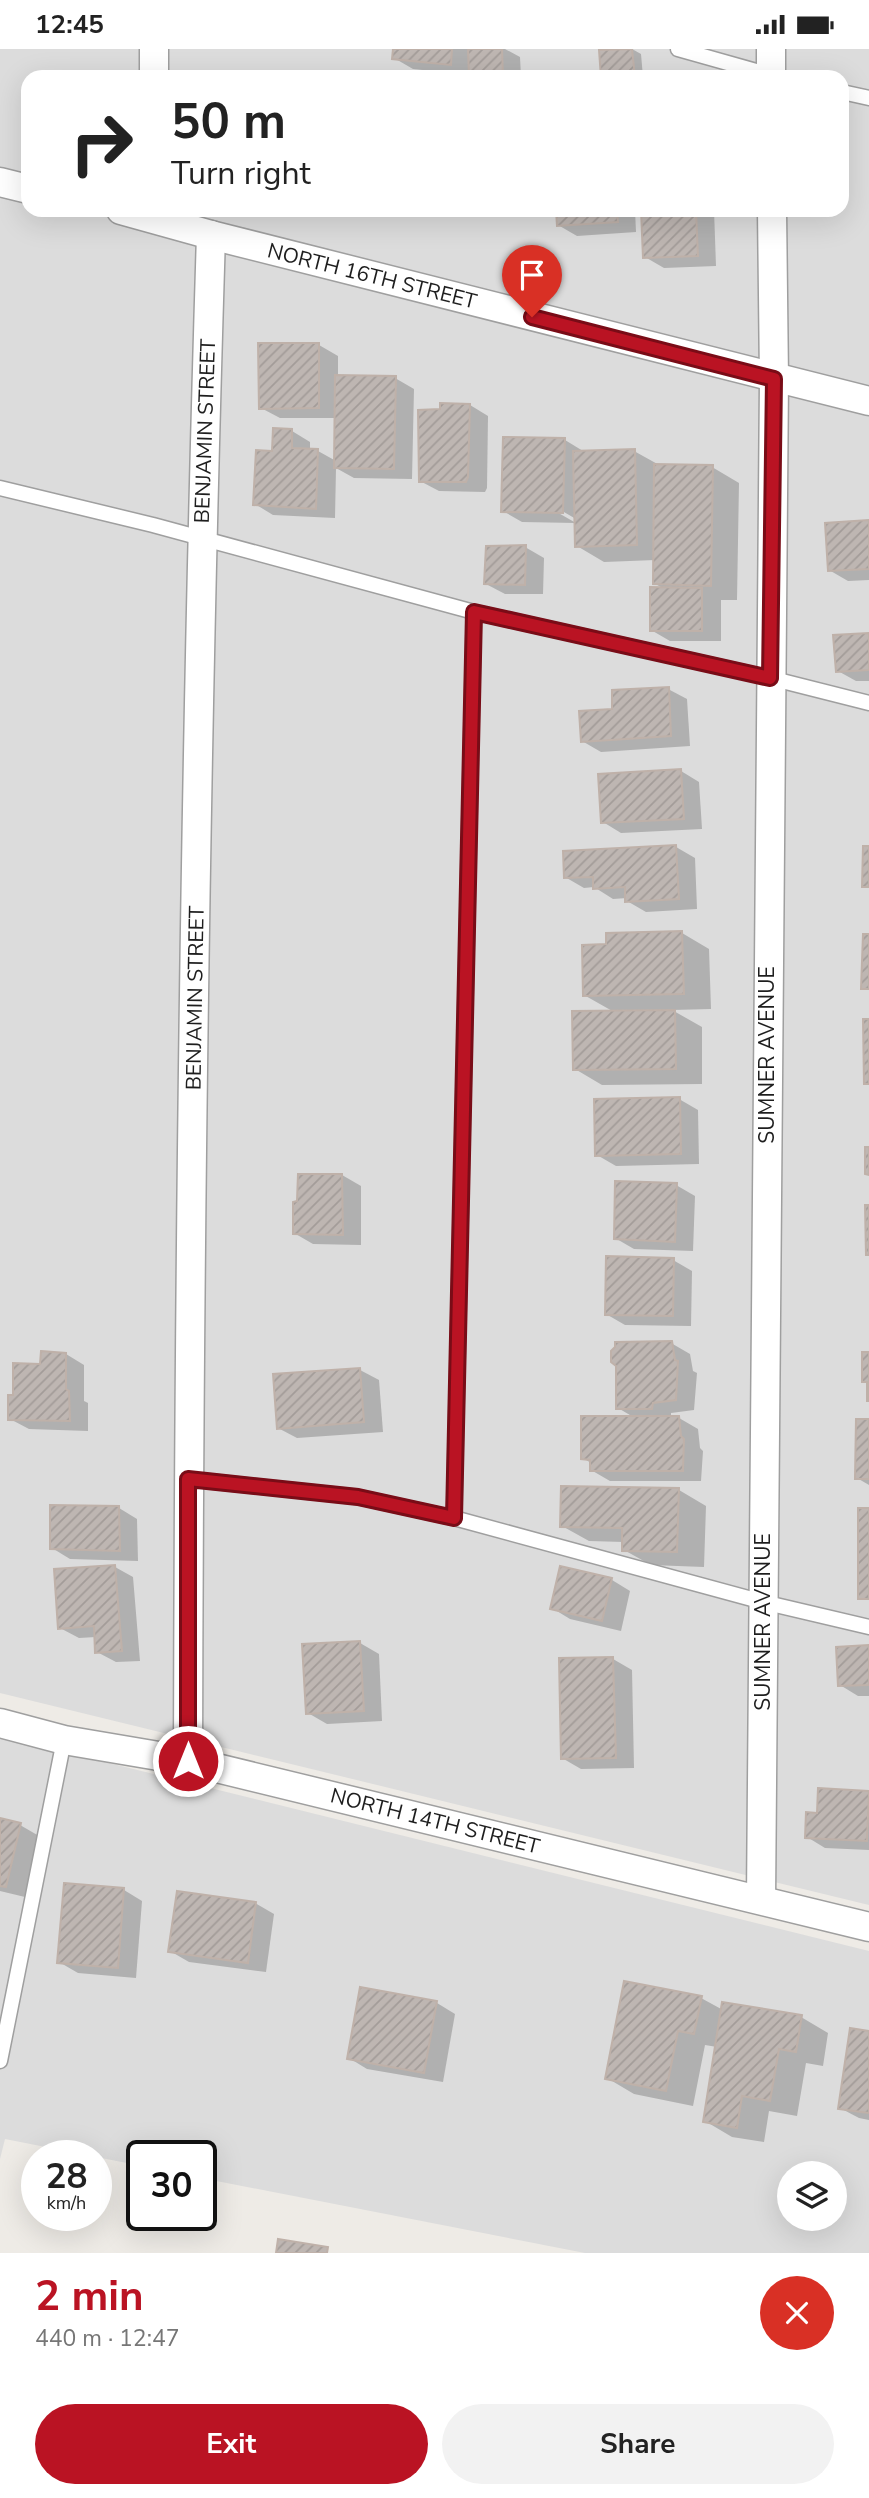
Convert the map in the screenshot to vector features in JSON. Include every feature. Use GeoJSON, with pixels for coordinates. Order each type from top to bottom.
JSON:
{"type":"FeatureCollection","features":[{"type":"Feature","properties":{"kind":"street"},"geometry":{"type":"LineString","coordinates":[[154,49],[154,70]]}},
{"type":"Feature","properties":{"kind":"street"},"geometry":{"type":"LineString","coordinates":[[0,182],[21,187]]}},
{"type":"Feature","properties":{"kind":"street","name":"NORTH 16TH STREET"},"geometry":{"type":"LineString","coordinates":[[162,217],[211,235],[869,401]]}},
{"type":"Feature","properties":{"kind":"street","name":"SUMNER AVENUE"},"geometry":{"type":"LineString","coordinates":[[761,1900],[774,379],[772,217]]}},
{"type":"Feature","properties":{"kind":"street","name":"BENJAMIN STREET"},"geometry":{"type":"LineString","coordinates":[[188,1761],[188,1479],[201,539],[211,235]]}},
{"type":"Feature","properties":{"kind":"street","name":"NORTH 14TH STREET"},"geometry":{"type":"LineString","coordinates":[[0,1723],[64,1740],[188,1761],[869,1927]]}},
{"type":"Feature","properties":{"kind":"lane"},"geometry":{"type":"LineString","coordinates":[[678,49],[773,70]]}},
{"type":"Feature","properties":{"kind":"lane"},"geometry":{"type":"LineString","coordinates":[[849,94],[869,98]]}},
{"type":"Feature","properties":{"kind":"lane"},"geometry":{"type":"LineString","coordinates":[[0,488],[153,525],[474,612],[770,678],[869,703]]}},
{"type":"Feature","properties":{"kind":"lane"},"geometry":{"type":"LineString","coordinates":[[454,1518],[474,612]]}},
{"type":"Feature","properties":{"kind":"lane"},"geometry":{"type":"LineString","coordinates":[[188,1479],[358,1497],[454,1518],[763,1602],[869,1627]]}},
{"type":"Feature","properties":{"kind":"lane"},"geometry":{"type":"LineString","coordinates":[[0,2061],[64,1740]]}},
{"type":"Feature","properties":{"kind":"shaded area"},"geometry":{"type":"Polygon","coordinates":[[[0,49],[869,49],[869,1905],[0,1693],[0,49]]]}},
{"type":"Feature","properties":{"kind":"shaded area"},"geometry":{"type":"Polygon","coordinates":[[[0,1736],[869,1951],[869,2253],[585,2253],[217,2181],[217,2140],[126,2140],[126,2163],[112,2160],[112,2140],[21,2140],[21,2142],[5,2139],[0,2159],[0,1736]]]}},
{"type":"Feature","properties":{"kind":"building"},"geometry":{"type":"Polygon","coordinates":[[[393,49],[452,49],[451,65],[392,59],[393,49]]]}},
{"type":"Feature","properties":{"kind":"building"},"geometry":{"type":"Polygon","coordinates":[[[468,49],[502,49],[503,70],[469,70],[468,49]]]}},
{"type":"Feature","properties":{"kind":"building"},"geometry":{"type":"Polygon","coordinates":[[[632,49],[634,70],[600,70],[599,50],[632,49]]]}},
{"type":"Feature","properties":{"kind":"building"},"geometry":{"type":"Polygon","coordinates":[[[556,217],[618,217],[618,222],[557,226],[556,217]]]}},
{"type":"Feature","properties":{"kind":"building"},"geometry":{"type":"Polygon","coordinates":[[[641,217],[696,217],[698,256],[643,258],[641,217]]]}},
{"type":"Feature","properties":{"kind":"building"},"geometry":{"type":"Polygon","coordinates":[[[258,343],[319,343],[319,408],[259,409],[258,343]]]}},
{"type":"Feature","properties":{"kind":"building"},"geometry":{"type":"Polygon","coordinates":[[[335,375],[396,376],[394,469],[334,468],[335,375]]]}},
{"type":"Feature","properties":{"kind":"building"},"geometry":{"type":"Polygon","coordinates":[[[440,403],[470,404],[466,482],[419,482],[418,410],[440,409],[440,403]]]}},
{"type":"Feature","properties":{"kind":"building"},"geometry":{"type":"Polygon","coordinates":[[[273,428],[292,429],[292,448],[318,449],[316,509],[253,505],[256,450],[272,451],[273,428]]]}},
{"type":"Feature","properties":{"kind":"building"},"geometry":{"type":"Polygon","coordinates":[[[503,437],[565,438],[563,513],[501,512],[503,437]]]}},
{"type":"Feature","properties":{"kind":"building"},"geometry":{"type":"Polygon","coordinates":[[[635,449],[637,545],[575,547],[573,451],[635,449]]]}},
{"type":"Feature","properties":{"kind":"building"},"geometry":{"type":"Polygon","coordinates":[[[654,464],[713,465],[711,586],[653,584],[654,464]]]}},
{"type":"Feature","properties":{"kind":"building"},"geometry":{"type":"Polygon","coordinates":[[[869,520],[869,569],[828,571],[825,523],[869,520]]]}},
{"type":"Feature","properties":{"kind":"building"},"geometry":{"type":"Polygon","coordinates":[[[526,545],[525,585],[484,584],[486,546],[526,545]]]}},
{"type":"Feature","properties":{"kind":"building"},"geometry":{"type":"Polygon","coordinates":[[[650,587],[702,588],[702,631],[650,631],[650,587]]]}},
{"type":"Feature","properties":{"kind":"building"},"geometry":{"type":"Polygon","coordinates":[[[869,633],[869,670],[836,672],[833,635],[869,633]]]}},
{"type":"Feature","properties":{"kind":"building"},"geometry":{"type":"Polygon","coordinates":[[[669,687],[671,736],[581,742],[579,711],[612,709],[612,690],[669,687]]]}},
{"type":"Feature","properties":{"kind":"building"},"geometry":{"type":"Polygon","coordinates":[[[681,769],[684,819],[601,823],[598,774],[681,769]]]}},
{"type":"Feature","properties":{"kind":"building"},"geometry":{"type":"Polygon","coordinates":[[[676,845],[679,899],[625,902],[625,887],[593,889],[593,877],[564,878],[563,851],[676,845]]]}},
{"type":"Feature","properties":{"kind":"building"},"geometry":{"type":"Polygon","coordinates":[[[863,846],[869,846],[869,887],[862,887],[863,846]]]}},
{"type":"Feature","properties":{"kind":"building"},"geometry":{"type":"Polygon","coordinates":[[[682,931],[684,994],[583,996],[582,945],[606,944],[606,933],[682,931]]]}},
{"type":"Feature","properties":{"kind":"building"},"geometry":{"type":"Polygon","coordinates":[[[863,934],[869,934],[869,989],[861,989],[863,934]]]}},
{"type":"Feature","properties":{"kind":"building"},"geometry":{"type":"Polygon","coordinates":[[[675,1010],[676,1069],[573,1070],[572,1011],[675,1010]]]}},
{"type":"Feature","properties":{"kind":"building"},"geometry":{"type":"Polygon","coordinates":[[[863,1019],[869,1019],[869,1084],[864,1084],[863,1019]]]}},
{"type":"Feature","properties":{"kind":"building"},"geometry":{"type":"Polygon","coordinates":[[[680,1097],[681,1154],[595,1156],[594,1099],[680,1097]]]}},
{"type":"Feature","properties":{"kind":"building"},"geometry":{"type":"Polygon","coordinates":[[[865,1147],[869,1147],[869,1175],[865,1174],[865,1147]]]}},
{"type":"Feature","properties":{"kind":"building"},"geometry":{"type":"Polygon","coordinates":[[[298,1174],[342,1174],[343,1235],[293,1234],[293,1202],[297,1201],[298,1174]]]}},
{"type":"Feature","properties":{"kind":"building"},"geometry":{"type":"Polygon","coordinates":[[[615,1181],[677,1183],[675,1242],[614,1239],[615,1181]]]}},
{"type":"Feature","properties":{"kind":"building"},"geometry":{"type":"Polygon","coordinates":[[[865,1205],[869,1205],[869,1255],[866,1255],[865,1205]]]}},
{"type":"Feature","properties":{"kind":"building"},"geometry":{"type":"Polygon","coordinates":[[[606,1256],[674,1258],[673,1316],[605,1315],[606,1256]]]}},
{"type":"Feature","properties":{"kind":"building"},"geometry":{"type":"Polygon","coordinates":[[[672,1341],[675,1360],[678,1361],[676,1400],[653,1403],[652,1409],[616,1409],[616,1366],[611,1362],[611,1351],[615,1342],[672,1341]]]}},
{"type":"Feature","properties":{"kind":"building"},"geometry":{"type":"Polygon","coordinates":[[[41,1351],[66,1353],[66,1389],[69,1391],[70,1421],[8,1420],[8,1395],[13,1395],[13,1363],[40,1364],[41,1351]]]}},
{"type":"Feature","properties":{"kind":"building"},"geometry":{"type":"Polygon","coordinates":[[[862,1352],[869,1352],[869,1401],[867,1382],[862,1382],[862,1352]]]}},
{"type":"Feature","properties":{"kind":"building"},"geometry":{"type":"Polygon","coordinates":[[[360,1368],[364,1422],[277,1429],[273,1374],[360,1368]]]}},
{"type":"Feature","properties":{"kind":"building"},"geometry":{"type":"Polygon","coordinates":[[[581,1416],[679,1416],[681,1436],[684,1439],[683,1471],[590,1471],[590,1460],[581,1459],[581,1416]]]}},
{"type":"Feature","properties":{"kind":"building"},"geometry":{"type":"Polygon","coordinates":[[[856,1419],[869,1419],[869,1479],[855,1479],[856,1419]]]}},
{"type":"Feature","properties":{"kind":"building"},"geometry":{"type":"Polygon","coordinates":[[[561,1486],[679,1488],[677,1552],[622,1551],[622,1528],[560,1527],[561,1486]]]}},
{"type":"Feature","properties":{"kind":"building"},"geometry":{"type":"Polygon","coordinates":[[[50,1505],[119,1506],[120,1551],[50,1549],[50,1505]]]}},
{"type":"Feature","properties":{"kind":"building"},"geometry":{"type":"Polygon","coordinates":[[[858,1508],[869,1508],[869,1599],[858,1599],[858,1508]]]}},
{"type":"Feature","properties":{"kind":"building"},"geometry":{"type":"Polygon","coordinates":[[[115,1565],[122,1651],[95,1653],[94,1626],[58,1629],[54,1569],[115,1565]]]}},
{"type":"Feature","properties":{"kind":"building"},"geometry":{"type":"Polygon","coordinates":[[[560,1566],[612,1578],[602,1621],[550,1609],[560,1566]]]}},
{"type":"Feature","properties":{"kind":"building"},"geometry":{"type":"Polygon","coordinates":[[[360,1641],[364,1711],[306,1714],[302,1644],[360,1641]]]}},
{"type":"Feature","properties":{"kind":"building"},"geometry":{"type":"Polygon","coordinates":[[[869,1645],[869,1685],[838,1686],[836,1647],[869,1645]]]}},
{"type":"Feature","properties":{"kind":"building"},"geometry":{"type":"Polygon","coordinates":[[[613,1657],[616,1758],[561,1759],[559,1658],[613,1657]]]}},
{"type":"Feature","properties":{"kind":"building"},"geometry":{"type":"Polygon","coordinates":[[[818,1788],[869,1791],[867,1841],[805,1838],[806,1812],[817,1813],[818,1788]]]}},
{"type":"Feature","properties":{"kind":"building"},"geometry":{"type":"Polygon","coordinates":[[[0,1818],[21,1823],[6,1887],[0,1886],[0,1818]]]}},
{"type":"Feature","properties":{"kind":"building"},"geometry":{"type":"Polygon","coordinates":[[[64,1883],[124,1888],[118,1968],[57,1963],[64,1883]]]}},
{"type":"Feature","properties":{"kind":"building"},"geometry":{"type":"Polygon","coordinates":[[[177,1891],[256,1902],[248,1963],[168,1952],[177,1891]]]}},
{"type":"Feature","properties":{"kind":"building"},"geometry":{"type":"Polygon","coordinates":[[[624,1981],[702,1996],[694,2034],[678,2031],[666,2091],[605,2079],[624,1981]]]}},
{"type":"Feature","properties":{"kind":"building"},"geometry":{"type":"Polygon","coordinates":[[[360,1987],[437,2001],[424,2073],[347,2059],[360,1987]]]}},
{"type":"Feature","properties":{"kind":"building"},"geometry":{"type":"Polygon","coordinates":[[[722,2002],[802,2015],[796,2052],[779,2049],[770,2101],[742,2096],[737,2128],[703,2122],[722,2002]]]}},
{"type":"Feature","properties":{"kind":"building"},"geometry":{"type":"Polygon","coordinates":[[[850,2028],[869,2031],[869,2113],[838,2109],[850,2028]]]}},
{"type":"Feature","properties":{"kind":"building"},"geometry":{"type":"Polygon","coordinates":[[[278,2239],[328,2247],[327,2253],[276,2253],[278,2239]]]}},
{"type":"Feature","properties":{"kind":"route"},"geometry":{"type":"LineString","coordinates":[[188,1761],[188,1479],[358,1497],[454,1518],[474,612],[770,678],[774,379],[532,317]]}}]}
